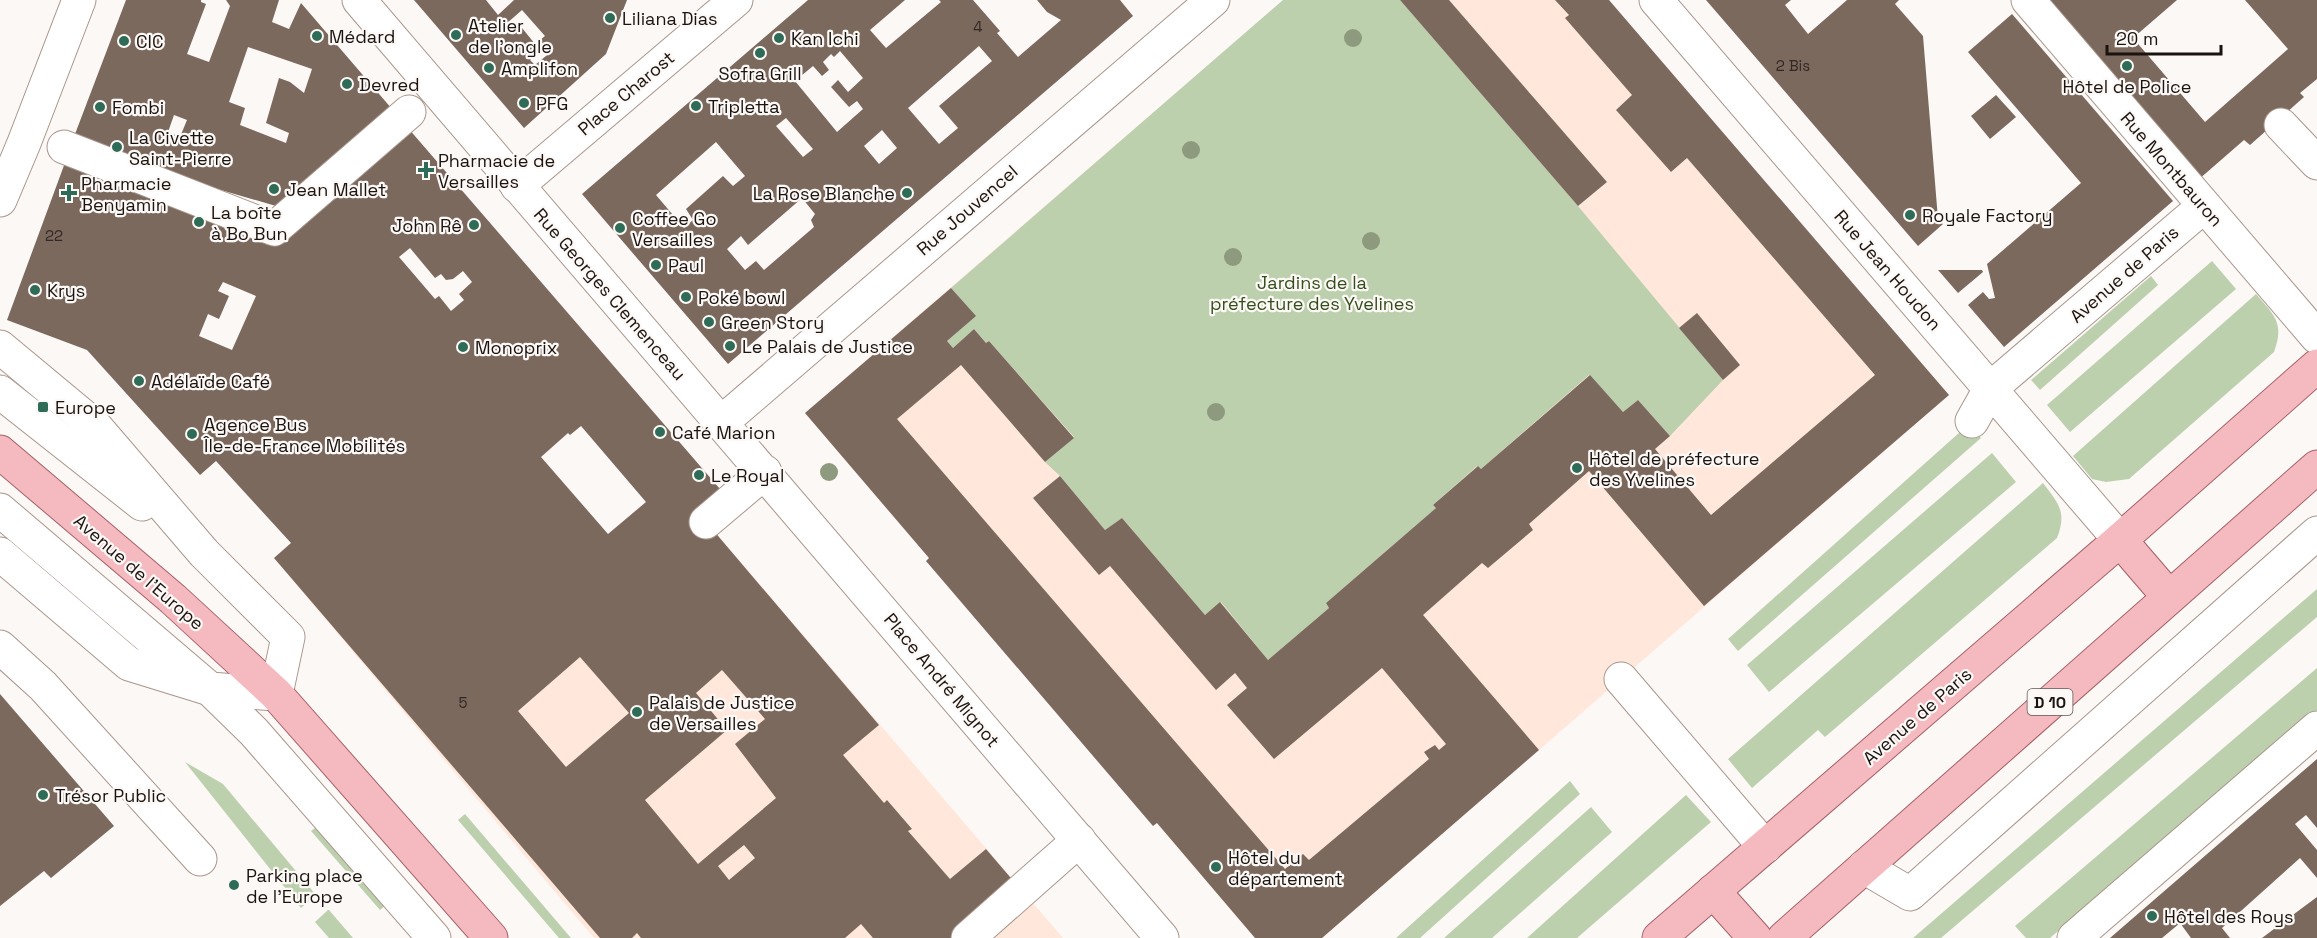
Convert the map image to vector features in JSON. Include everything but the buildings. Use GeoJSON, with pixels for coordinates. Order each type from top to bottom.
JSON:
{"type":"FeatureCollection","features":[{"type":"Feature","properties":{"kind":"main road","name":"Avenue de Paris"},"geometry":{"type":"LineString","coordinates":[[1659,938],[2120,540],[2317,366]]}},
{"type":"Feature","properties":{"kind":"main road","name":"Avenue de l'Europe"},"geometry":{"type":"LineString","coordinates":[[0,452],[172,599],[276,694],[491,938]]}},
{"type":"Feature","properties":{"kind":"main road","name":"D 10"},"geometry":{"type":"LineString","coordinates":[[1784,938],[2317,467]]}},
{"type":"Feature","properties":{"kind":"main road"},"geometry":{"type":"LineString","coordinates":[[2120,540],[2169,597]]}},
{"type":"Feature","properties":{"kind":"main road"},"geometry":{"type":"LineString","coordinates":[[1713,891],[1755,938]]}},
{"type":"Feature","properties":{"kind":"street"},"geometry":{"type":"LineString","coordinates":[[0,200],[79,0]]}},
{"type":"Feature","properties":{"kind":"street","name":"Rue Georges Clemenceau"},"geometry":{"type":"LineString","coordinates":[[359,0],[722,422]]}},
{"type":"Feature","properties":{"kind":"street","name":"Place Charost"},"geometry":{"type":"LineString","coordinates":[[517,186],[736,0]]}},
{"type":"Feature","properties":{"kind":"street","name":"Rue Jouvencel"},"geometry":{"type":"LineString","coordinates":[[722,422],[1213,0]]}},
{"type":"Feature","properties":{"kind":"street","name":"Rue Jean Houdon"},"geometry":{"type":"LineString","coordinates":[[1656,0],[2120,540]]}},
{"type":"Feature","properties":{"kind":"street","name":"Rue Montbauron"},"geometry":{"type":"LineString","coordinates":[[2028,0],[2317,337]]}},
{"type":"Feature","properties":{"kind":"street"},"geometry":{"type":"LineString","coordinates":[[64,147],[274,229],[409,112]]}},
{"type":"Feature","properties":{"kind":"street"},"geometry":{"type":"LineString","coordinates":[[2281,125],[2317,163]]}},
{"type":"Feature","properties":{"kind":"street","name":"Avenue de Paris"},"geometry":{"type":"LineString","coordinates":[[1972,421],[1990,389],[2204,206]]}},
{"type":"Feature","properties":{"kind":"street"},"geometry":{"type":"LineString","coordinates":[[0,347],[95,426],[204,553],[288,637],[276,694],[210,689],[129,664],[0,554]]}},
{"type":"Feature","properties":{"kind":"street"},"geometry":{"type":"LineString","coordinates":[[0,392],[204,553]]}},
{"type":"Feature","properties":{"kind":"street","name":"Place André Mignot"},"geometry":{"type":"LineString","coordinates":[[722,422],[1162,938]]}},
{"type":"Feature","properties":{"kind":"street"},"geometry":{"type":"LineString","coordinates":[[706,522],[765,472]]}},
{"type":"Feature","properties":{"kind":"street"},"geometry":{"type":"LineString","coordinates":[[0,510],[210,689],[254,732],[434,938]]}},
{"type":"Feature","properties":{"kind":"street"},"geometry":{"type":"LineString","coordinates":[[1864,867],[1910,894],[2317,533]]}},
{"type":"Feature","properties":{"kind":"street"},"geometry":{"type":"LineString","coordinates":[[0,647],[43,686],[200,859]]}},
{"type":"Feature","properties":{"kind":"street"},"geometry":{"type":"LineString","coordinates":[[1621,679],[1765,847]]}},
{"type":"Feature","properties":{"kind":"street"},"geometry":{"type":"LineString","coordinates":[[2074,938],[2317,728]]}},
{"type":"Feature","properties":{"kind":"street"},"geometry":{"type":"LineString","coordinates":[[968,938],[1079,840]]}},
{"type":"Feature","properties":{"kind":"shaded area"},"geometry":{"type":"Polygon","coordinates":[[[1284,0],[1608,0],[1949,395],[1322,938],[1255,938],[805,413],[1284,0]]]}},
{"type":"Feature","properties":{"kind":"shaded area","name":"Palais de Justice de Versailles"},"geometry":{"type":"Polygon","coordinates":[[[370,476],[524,656],[696,510],[1063,938],[594,938],[274,558],[370,476]]]}},
{"type":"Feature","properties":{"kind":"green space","name":"Jardins de la préfecture des Yvelines"},"geometry":{"type":"Polygon","coordinates":[[[1283,0],[1400,0],[1578,206],[1723,380],[1670,436],[1638,400],[1623,412],[1589,375],[1481,469],[1477,466],[1433,505],[1436,508],[1326,603],[1329,608],[1268,660],[1221,602],[1205,615],[1122,518],[1105,530],[1060,476],[1045,462],[1074,437],[989,341],[986,343],[974,329],[953,348],[947,341],[975,316],[951,288],[1283,0]]]}},
{"type":"Feature","properties":{"kind":"green space"},"geometry":{"type":"Polygon","coordinates":[[[2212,261],[2236,289],[2070,432],[2047,405],[2212,261]]]}},
{"type":"Feature","properties":{"kind":"green space"},"geometry":{"type":"Polygon","coordinates":[[[2151,276],[2158,285],[2040,390],[2031,380],[2151,276]]]}},
{"type":"Feature","properties":{"kind":"green space"},"geometry":{"type":"Polygon","coordinates":[[[2256,294],[2273,314],[2278,326],[2274,352],[2129,479],[2106,482],[2092,479],[2073,456],[2256,294]]]}},
{"type":"Feature","properties":{"kind":"green space"},"geometry":{"type":"Polygon","coordinates":[[[1969,424],[1981,438],[1738,651],[1728,639],[1969,424]]]}},
{"type":"Feature","properties":{"kind":"green space"},"geometry":{"type":"Polygon","coordinates":[[[1992,453],[2016,482],[1769,692],[1747,665],[1992,453]]]}},
{"type":"Feature","properties":{"kind":"green space"},"geometry":{"type":"Polygon","coordinates":[[[2043,483],[2060,509],[2061,521],[2057,538],[1825,737],[1818,730],[1752,788],[1728,759],[2043,483]]]}},
{"type":"Feature","properties":{"kind":"green space"},"geometry":{"type":"Polygon","coordinates":[[[2317,589],[2317,617],[1941,938],[1913,938],[2317,589]]]}},
{"type":"Feature","properties":{"kind":"green space"},"geometry":{"type":"Polygon","coordinates":[[[2317,668],[2317,710],[2050,938],[2026,938],[2015,926],[2317,668]]]}},
{"type":"Feature","properties":{"kind":"green space"},"geometry":{"type":"Polygon","coordinates":[[[185,762],[223,784],[316,895],[301,908],[185,762]]]}},
{"type":"Feature","properties":{"kind":"green space"},"geometry":{"type":"Polygon","coordinates":[[[1570,781],[1580,794],[1420,938],[1396,938],[1570,781]]]}},
{"type":"Feature","properties":{"kind":"green space"},"geometry":{"type":"Polygon","coordinates":[[[1686,795],[1711,822],[1577,938],[1527,938],[1686,795]]]}},
{"type":"Feature","properties":{"kind":"green space"},"geometry":{"type":"Polygon","coordinates":[[[1591,807],[1612,832],[1492,938],[1444,938],[1591,807]]]}},
{"type":"Feature","properties":{"kind":"green space"},"geometry":{"type":"Polygon","coordinates":[[[465,814],[571,938],[559,938],[458,820],[465,814]]]}},
{"type":"Feature","properties":{"kind":"green space"},"geometry":{"type":"Polygon","coordinates":[[[319,825],[387,904],[380,910],[311,831],[319,825]]]}},
{"type":"Feature","properties":{"kind":"green space"},"geometry":{"type":"Polygon","coordinates":[[[328,910],[353,938],[329,938],[315,922],[328,910]]]}},
{"type":"Feature","properties":{"kind":"place","name":"Liliana Dias"},"geometry":{"type":"Point","coordinates":[610,18]}},
{"type":"Feature","properties":{"kind":"place","name":"Atelier de l'ongle"},"geometry":{"type":"Point","coordinates":[456,35]}},
{"type":"Feature","properties":{"kind":"place","name":"Médard"},"geometry":{"type":"Point","coordinates":[317,36]}},
{"type":"Feature","properties":{"kind":"place","name":"Kan Ichi"},"geometry":{"type":"Point","coordinates":[779,38]}},
{"type":"Feature","properties":{"kind":"place","name":"CIC"},"geometry":{"type":"Point","coordinates":[124,41]}},
{"type":"Feature","properties":{"kind":"place","name":"Sofra Grill"},"geometry":{"type":"Point","coordinates":[760,53]}},
{"type":"Feature","properties":{"kind":"place","name":"Hôtel de Police"},"geometry":{"type":"Point","coordinates":[2127,66]}},
{"type":"Feature","properties":{"kind":"place","name":"Amplifon"},"geometry":{"type":"Point","coordinates":[489,68]}},
{"type":"Feature","properties":{"kind":"place","name":"Devred"},"geometry":{"type":"Point","coordinates":[347,84]}},
{"type":"Feature","properties":{"kind":"place","name":"PFG"},"geometry":{"type":"Point","coordinates":[524,103]}},
{"type":"Feature","properties":{"kind":"place","name":"Tripletta"},"geometry":{"type":"Point","coordinates":[696,106]}},
{"type":"Feature","properties":{"kind":"place","name":"Fombi"},"geometry":{"type":"Point","coordinates":[100,107]}},
{"type":"Feature","properties":{"kind":"place","name":"La Civette Saint-Pierre"},"geometry":{"type":"Point","coordinates":[117,147]}},
{"type":"Feature","properties":{"kind":"place","name":"Pharmacie de Versailles"},"geometry":{"type":"Point","coordinates":[426,170]}},
{"type":"Feature","properties":{"kind":"place","name":"Jean Mallet"},"geometry":{"type":"Point","coordinates":[274,189]}},
{"type":"Feature","properties":{"kind":"place","name":"Pharmacie Benyamin"},"geometry":{"type":"Point","coordinates":[69,193]}},
{"type":"Feature","properties":{"kind":"place","name":"La Rose Blanche"},"geometry":{"type":"Point","coordinates":[907,193]}},
{"type":"Feature","properties":{"kind":"place","name":"Royale Factory"},"geometry":{"type":"Point","coordinates":[1910,215]}},
{"type":"Feature","properties":{"kind":"place","name":"La boîte à Bo Bun"},"geometry":{"type":"Point","coordinates":[199,222]}},
{"type":"Feature","properties":{"kind":"place","name":"John Rê"},"geometry":{"type":"Point","coordinates":[474,225]}},
{"type":"Feature","properties":{"kind":"place","name":"Coffee Go Versailles"},"geometry":{"type":"Point","coordinates":[620,228]}},
{"type":"Feature","properties":{"kind":"place","name":"Paul"},"geometry":{"type":"Point","coordinates":[656,265]}},
{"type":"Feature","properties":{"kind":"place","name":"Krys"},"geometry":{"type":"Point","coordinates":[35,290]}},
{"type":"Feature","properties":{"kind":"place","name":"Poké bowl"},"geometry":{"type":"Point","coordinates":[686,297]}},
{"type":"Feature","properties":{"kind":"place","name":"Green Story"},"geometry":{"type":"Point","coordinates":[709,322]}},
{"type":"Feature","properties":{"kind":"place","name":"Le Palais de Justice"},"geometry":{"type":"Point","coordinates":[730,346]}},
{"type":"Feature","properties":{"kind":"place","name":"Monoprix"},"geometry":{"type":"Point","coordinates":[463,347]}},
{"type":"Feature","properties":{"kind":"place","name":"Adélaïde Café"},"geometry":{"type":"Point","coordinates":[139,381]}},
{"type":"Feature","properties":{"kind":"place","name":"Europe"},"geometry":{"type":"Point","coordinates":[43,407]}},
{"type":"Feature","properties":{"kind":"place","name":"Café Marion"},"geometry":{"type":"Point","coordinates":[660,432]}},
{"type":"Feature","properties":{"kind":"place","name":"Agence Bus Île-de-France Mobilités"},"geometry":{"type":"Point","coordinates":[192,434]}},
{"type":"Feature","properties":{"kind":"place","name":"Hôtel de préfecture des Yvelines"},"geometry":{"type":"Point","coordinates":[1577,468]}},
{"type":"Feature","properties":{"kind":"place","name":"Le Royal"},"geometry":{"type":"Point","coordinates":[699,475]}},
{"type":"Feature","properties":{"kind":"place","name":"Palais de Justice de Versailles"},"geometry":{"type":"Point","coordinates":[637,712]}},
{"type":"Feature","properties":{"kind":"place","name":"Trésor Public"},"geometry":{"type":"Point","coordinates":[43,795]}},
{"type":"Feature","properties":{"kind":"place","name":"Hôtel du département"},"geometry":{"type":"Point","coordinates":[1216,867]}},
{"type":"Feature","properties":{"kind":"place","name":"Parking place de l'Europe"},"geometry":{"type":"Point","coordinates":[234,885]}},
{"type":"Feature","properties":{"kind":"place","name":"Hôtel des Roys"},"geometry":{"type":"Point","coordinates":[2152,916]}}]}
